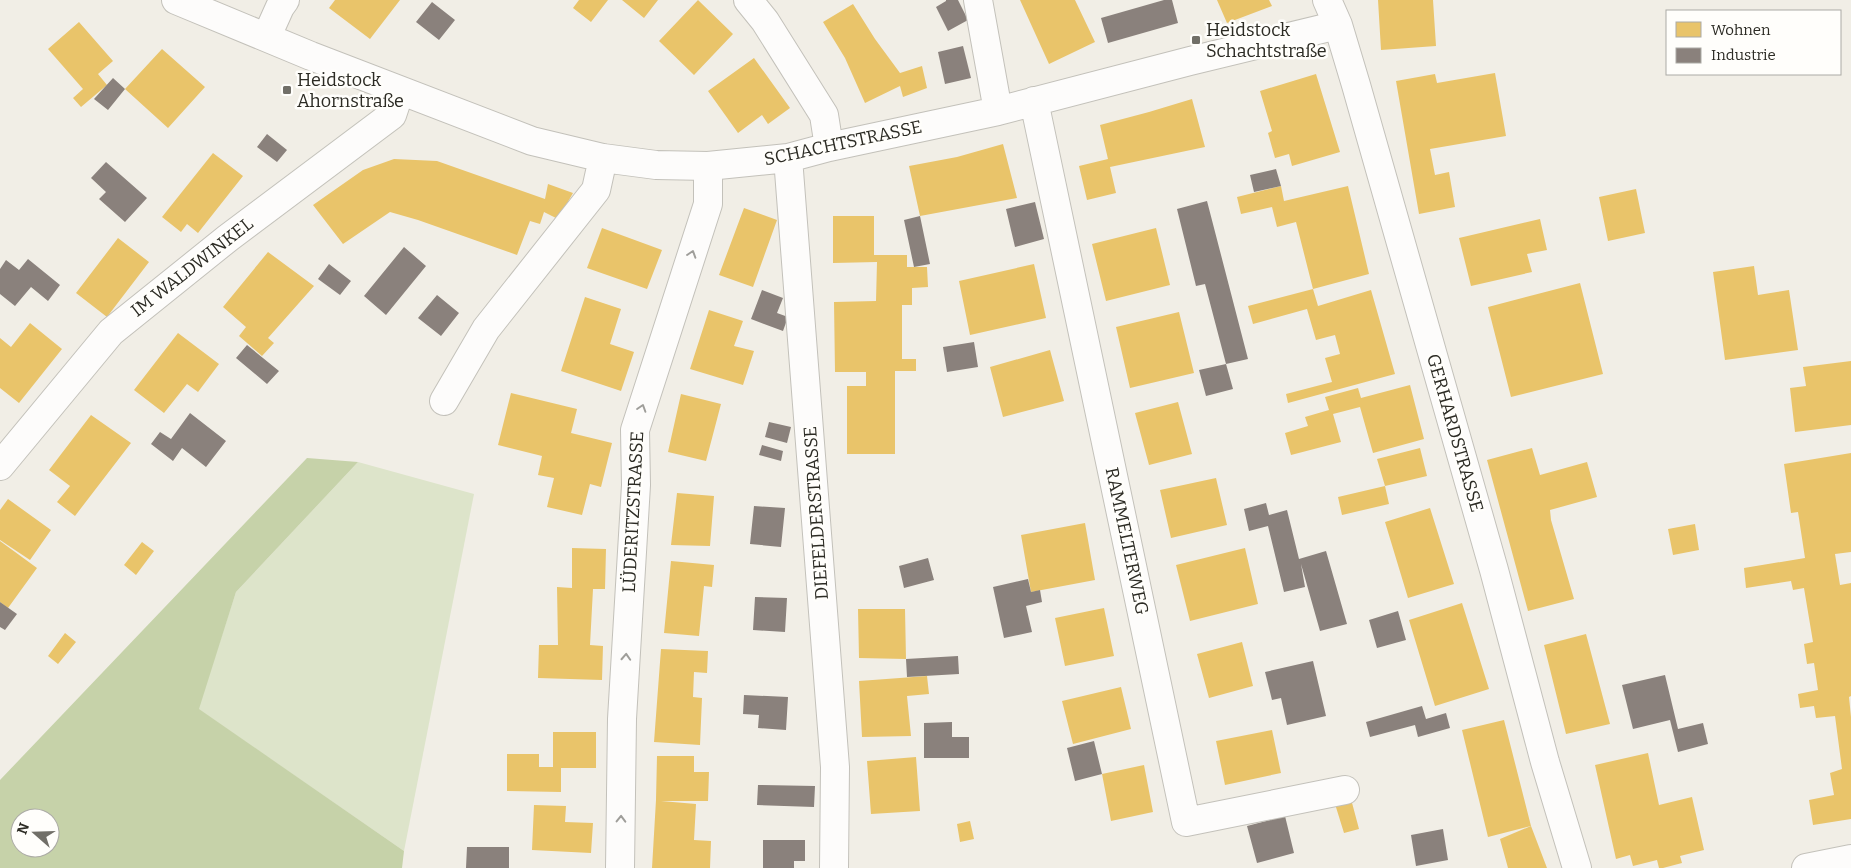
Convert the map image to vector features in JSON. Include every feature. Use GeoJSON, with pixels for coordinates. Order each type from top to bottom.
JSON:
{"type":"FeatureCollection","features":[{"type":"Feature","properties":{"kind":"street","name":"SCHACHTSTRASSE"},"geometry":{"type":"LineString","coordinates":[[176,0],[267,36],[311,56],[532,141],[602,158],[656,165],[708,166],[788,158],[829,147],[998,111],[1338,25]]}},
{"type":"Feature","properties":{"kind":"street"},"geometry":{"type":"LineString","coordinates":[[267,36],[285,0]]}},
{"type":"Feature","properties":{"kind":"street"},"geometry":{"type":"LineString","coordinates":[[748,0],[765,20],[824,115],[829,147]]}},
{"type":"Feature","properties":{"kind":"street"},"geometry":{"type":"LineString","coordinates":[[978,0],[998,111]]}},
{"type":"Feature","properties":{"kind":"street","name":"GERHARDSTRASSE"},"geometry":{"type":"LineString","coordinates":[[1327,0],[1338,25],[1362,103],[1494,570],[1544,762],[1577,868]]}},
{"type":"Feature","properties":{"kind":"street","name":"IM WALDWINKEL"},"geometry":{"type":"LineString","coordinates":[[0,466],[111,332],[228,238],[392,116],[400,91]]}},
{"type":"Feature","properties":{"kind":"street","name":"RAMMELTERWEG"},"geometry":{"type":"LineString","coordinates":[[1034,101],[1186,822],[1345,790]]}},
{"type":"Feature","properties":{"kind":"street"},"geometry":{"type":"LineString","coordinates":[[444,401],[486,329],[596,190],[602,158]]}},
{"type":"Feature","properties":{"kind":"street","name":"DIEFELDERSTRASSE"},"geometry":{"type":"LineString","coordinates":[[788,158],[835,767],[834,868]]}},
{"type":"Feature","properties":{"kind":"street","name":"LÜDERITZSTRASSE"},"geometry":{"type":"LineString","coordinates":[[620,868],[622,718],[636,485],[635,430],[708,204],[708,166]]}},
{"type":"Feature","properties":{"kind":"street"},"geometry":{"type":"LineString","coordinates":[[1806,868],[1851,859]]}},
{"type":"Feature","properties":{"kind":"green space"},"geometry":{"type":"Polygon","coordinates":[[[307,458],[358,462],[236,592],[199,709],[404,851],[402,868],[0,868],[0,780],[307,458]]]}},
{"type":"Feature","properties":{"kind":"green space"},"geometry":{"type":"Polygon","coordinates":[[[358,462],[474,494],[404,851],[198,709],[236,592],[358,462]]]}},
{"type":"Feature","properties":{"kind":"building: Wohnen"},"geometry":{"type":"Polygon","coordinates":[[[335,0],[400,0],[370,39],[329,8],[335,0]]]}},
{"type":"Feature","properties":{"kind":"building: Wohnen"},"geometry":{"type":"Polygon","coordinates":[[[579,0],[608,0],[591,22],[573,8],[579,0]]]}},
{"type":"Feature","properties":{"kind":"building: Wohnen"},"geometry":{"type":"Polygon","coordinates":[[[622,0],[658,0],[644,18],[622,0]]]}},
{"type":"Feature","properties":{"kind":"building: Wohnen"},"geometry":{"type":"Polygon","coordinates":[[[698,0],[733,34],[694,75],[659,41],[698,0]]]}},
{"type":"Feature","properties":{"kind":"building: Wohnen"},"geometry":{"type":"Polygon","coordinates":[[[1020,0],[1075,0],[1095,42],[1049,64],[1020,0]]]}},
{"type":"Feature","properties":{"kind":"building: Wohnen"},"geometry":{"type":"Polygon","coordinates":[[[1217,0],[1269,0],[1272,6],[1227,23],[1217,0]]]}},
{"type":"Feature","properties":{"kind":"building: Wohnen"},"geometry":{"type":"Polygon","coordinates":[[[1378,0],[1433,0],[1436,46],[1381,50],[1378,0]]]}},
{"type":"Feature","properties":{"kind":"building: Wohnen"},"geometry":{"type":"Polygon","coordinates":[[[853,4],[875,39],[900,73],[922,66],[927,88],[903,97],[900,86],[865,103],[845,58],[823,22],[853,4]]]}},
{"type":"Feature","properties":{"kind":"building: Wohnen"},"geometry":{"type":"Polygon","coordinates":[[[79,22],[113,61],[98,74],[107,85],[81,107],[73,98],[83,89],[48,49],[79,22]]]}},
{"type":"Feature","properties":{"kind":"building: Wohnen"},"geometry":{"type":"Polygon","coordinates":[[[162,49],[205,87],[168,128],[125,89],[162,49]]]}},
{"type":"Feature","properties":{"kind":"building: Wohnen"},"geometry":{"type":"Polygon","coordinates":[[[754,58],[790,108],[768,124],[762,115],[738,133],[708,91],[754,58]]]}},
{"type":"Feature","properties":{"kind":"building: Wohnen"},"geometry":{"type":"Polygon","coordinates":[[[1495,73],[1506,136],[1430,149],[1435,175],[1449,172],[1455,207],[1419,214],[1396,81],[1435,74],[1437,83],[1495,73]]]}},
{"type":"Feature","properties":{"kind":"building: Wohnen"},"geometry":{"type":"Polygon","coordinates":[[[1316,74],[1340,152],[1292,166],[1289,154],[1275,158],[1268,133],[1272,131],[1260,91],[1316,74]]]}},
{"type":"Feature","properties":{"kind":"building: Wohnen"},"geometry":{"type":"Polygon","coordinates":[[[1192,99],[1205,147],[1110,167],[1116,193],[1087,200],[1079,166],[1108,159],[1100,125],[1192,99]]]}},
{"type":"Feature","properties":{"kind":"building: Wohnen"},"geometry":{"type":"Polygon","coordinates":[[[1003,144],[1017,198],[920,216],[909,166],[957,157],[1003,144]]]}},
{"type":"Feature","properties":{"kind":"building: Wohnen"},"geometry":{"type":"Polygon","coordinates":[[[213,153],[243,176],[198,233],[187,224],[181,232],[162,217],[213,153]]]}},
{"type":"Feature","properties":{"kind":"building: Wohnen"},"geometry":{"type":"Polygon","coordinates":[[[394,159],[437,161],[545,199],[548,184],[573,193],[558,219],[544,212],[540,224],[530,221],[517,255],[390,212],[343,244],[313,205],[363,170],[394,159]]]}},
{"type":"Feature","properties":{"kind":"building: Wohnen"},"geometry":{"type":"Polygon","coordinates":[[[1281,186],[1284,201],[1348,186],[1369,274],[1313,289],[1296,222],[1277,227],[1272,207],[1241,214],[1237,197],[1281,186]]]}},
{"type":"Feature","properties":{"kind":"building: Wohnen"},"geometry":{"type":"Polygon","coordinates":[[[1636,189],[1645,233],[1608,241],[1599,197],[1636,189]]]}},
{"type":"Feature","properties":{"kind":"building: Wohnen"},"geometry":{"type":"Polygon","coordinates":[[[744,208],[777,220],[753,287],[719,275],[744,208]]]}},
{"type":"Feature","properties":{"kind":"building: Wohnen"},"geometry":{"type":"Polygon","coordinates":[[[833,216],[874,216],[874,255],[907,255],[907,267],[927,267],[928,287],[912,288],[912,305],[902,305],[902,359],[916,359],[916,371],[895,371],[895,454],[847,454],[847,386],[866,386],[866,372],[835,372],[834,302],[876,301],[877,262],[833,263],[833,216]]]}},
{"type":"Feature","properties":{"kind":"building: Wohnen"},"geometry":{"type":"Polygon","coordinates":[[[1540,219],[1547,250],[1527,254],[1532,272],[1471,286],[1459,238],[1540,219]]]}},
{"type":"Feature","properties":{"kind":"building: Wohnen"},"geometry":{"type":"Polygon","coordinates":[[[602,228],[662,250],[647,289],[587,268],[602,228]]]}},
{"type":"Feature","properties":{"kind":"building: Wohnen"},"geometry":{"type":"Polygon","coordinates":[[[1156,228],[1170,285],[1106,301],[1092,244],[1156,228]]]}},
{"type":"Feature","properties":{"kind":"building: Wohnen"},"geometry":{"type":"Polygon","coordinates":[[[118,238],[149,262],[107,317],[76,293],[118,238]]]}},
{"type":"Feature","properties":{"kind":"building: Wohnen"},"geometry":{"type":"Polygon","coordinates":[[[268,252],[314,286],[268,338],[274,343],[262,356],[239,336],[246,327],[223,307],[268,252]]]}},
{"type":"Feature","properties":{"kind":"building: Wohnen"},"geometry":{"type":"Polygon","coordinates":[[[1034,264],[1046,318],[970,335],[959,281],[1034,264]]]}},
{"type":"Feature","properties":{"kind":"building: Wohnen"},"geometry":{"type":"Polygon","coordinates":[[[1754,266],[1758,295],[1789,290],[1798,350],[1725,360],[1713,272],[1754,266]]]}},
{"type":"Feature","properties":{"kind":"building: Wohnen"},"geometry":{"type":"Polygon","coordinates":[[[1580,283],[1603,374],[1511,397],[1488,307],[1580,283]]]}},
{"type":"Feature","properties":{"kind":"building: Wohnen"},"geometry":{"type":"Polygon","coordinates":[[[1313,289],[1318,306],[1371,290],[1395,374],[1288,403],[1286,394],[1332,382],[1325,358],[1340,354],[1335,335],[1316,340],[1307,309],[1253,324],[1248,306],[1313,289]]]}},
{"type":"Feature","properties":{"kind":"building: Wohnen"},"geometry":{"type":"Polygon","coordinates":[[[585,297],[621,309],[610,344],[634,352],[621,391],[561,371],[585,297]]]}},
{"type":"Feature","properties":{"kind":"building: Wohnen"},"geometry":{"type":"Polygon","coordinates":[[[709,310],[743,321],[734,346],[754,351],[743,385],[690,369],[709,310]]]}},
{"type":"Feature","properties":{"kind":"building: Wohnen"},"geometry":{"type":"Polygon","coordinates":[[[1179,312],[1194,373],[1130,388],[1116,327],[1179,312]]]}},
{"type":"Feature","properties":{"kind":"building: Wohnen"},"geometry":{"type":"Polygon","coordinates":[[[30,323],[62,349],[19,403],[0,388],[0,338],[11,347],[30,323]]]}},
{"type":"Feature","properties":{"kind":"building: Wohnen"},"geometry":{"type":"Polygon","coordinates":[[[178,333],[219,364],[198,392],[187,384],[164,413],[134,390],[178,333]]]}},
{"type":"Feature","properties":{"kind":"building: Wohnen"},"geometry":{"type":"Polygon","coordinates":[[[1050,350],[1064,401],[1003,417],[990,367],[1050,350]]]}},
{"type":"Feature","properties":{"kind":"building: Wohnen"},"geometry":{"type":"Polygon","coordinates":[[[1851,361],[1851,425],[1795,432],[1790,388],[1806,386],[1803,367],[1851,361]]]}},
{"type":"Feature","properties":{"kind":"building: Wohnen"},"geometry":{"type":"Polygon","coordinates":[[[1410,385],[1424,439],[1373,453],[1360,407],[1333,414],[1341,442],[1291,455],[1285,433],[1308,426],[1305,417],[1329,410],[1325,397],[1358,388],[1361,398],[1410,385]]]}},
{"type":"Feature","properties":{"kind":"building: Wohnen"},"geometry":{"type":"Polygon","coordinates":[[[511,393],[577,409],[571,433],[612,443],[601,487],[590,484],[582,515],[547,507],[554,478],[538,475],[542,456],[498,445],[511,393]]]}},
{"type":"Feature","properties":{"kind":"building: Wohnen"},"geometry":{"type":"Polygon","coordinates":[[[681,394],[721,404],[706,461],[668,452],[681,394]]]}},
{"type":"Feature","properties":{"kind":"building: Wohnen"},"geometry":{"type":"Polygon","coordinates":[[[1178,402],[1192,454],[1149,465],[1135,413],[1178,402]]]}},
{"type":"Feature","properties":{"kind":"building: Wohnen"},"geometry":{"type":"Polygon","coordinates":[[[91,415],[131,443],[75,516],[57,502],[70,486],[49,470],[91,415]]]}},
{"type":"Feature","properties":{"kind":"building: Wohnen"},"geometry":{"type":"Polygon","coordinates":[[[1420,448],[1427,476],[1385,486],[1377,459],[1420,448]]]}},
{"type":"Feature","properties":{"kind":"building: Wohnen"},"geometry":{"type":"Polygon","coordinates":[[[1532,448],[1540,475],[1587,462],[1597,497],[1550,510],[1551,520],[1574,599],[1528,611],[1487,460],[1532,448]]]}},
{"type":"Feature","properties":{"kind":"building: Wohnen"},"geometry":{"type":"Polygon","coordinates":[[[1851,453],[1851,552],[1835,554],[1840,585],[1851,583],[1851,696],[1849,697],[1851,717],[1851,819],[1813,825],[1809,800],[1834,795],[1830,773],[1842,769],[1835,716],[1816,718],[1814,706],[1800,708],[1798,694],[1818,690],[1814,663],[1807,664],[1804,644],[1813,642],[1804,588],[1793,590],[1791,581],[1746,588],[1744,568],[1805,558],[1798,512],[1791,513],[1784,464],[1851,453]]]}},
{"type":"Feature","properties":{"kind":"building: Wohnen"},"geometry":{"type":"Polygon","coordinates":[[[1216,478],[1227,525],[1171,538],[1160,490],[1216,478]]]}},
{"type":"Feature","properties":{"kind":"building: Wohnen"},"geometry":{"type":"Polygon","coordinates":[[[1385,486],[1389,504],[1342,515],[1338,497],[1385,486]]]}},
{"type":"Feature","properties":{"kind":"building: Wohnen"},"geometry":{"type":"Polygon","coordinates":[[[677,493],[714,496],[710,546],[671,545],[677,493]]]}},
{"type":"Feature","properties":{"kind":"building: Wohnen"},"geometry":{"type":"Polygon","coordinates":[[[8,499],[51,530],[30,560],[0,540],[0,510],[8,499]]]}},
{"type":"Feature","properties":{"kind":"building: Wohnen"},"geometry":{"type":"Polygon","coordinates":[[[1430,508],[1454,584],[1408,598],[1385,522],[1430,508]]]}},
{"type":"Feature","properties":{"kind":"building: Wohnen"},"geometry":{"type":"Polygon","coordinates":[[[1085,523],[1095,580],[1031,592],[1021,535],[1085,523]]]}},
{"type":"Feature","properties":{"kind":"building: Wohnen"},"geometry":{"type":"Polygon","coordinates":[[[1695,524],[1699,550],[1673,555],[1668,529],[1695,524]]]}},
{"type":"Feature","properties":{"kind":"building: Wohnen"},"geometry":{"type":"Polygon","coordinates":[[[0,541],[37,568],[8,608],[0,602],[0,541]]]}},
{"type":"Feature","properties":{"kind":"building: Wohnen"},"geometry":{"type":"Polygon","coordinates":[[[142,542],[154,551],[136,575],[124,565],[142,542]]]}},
{"type":"Feature","properties":{"kind":"building: Wohnen"},"geometry":{"type":"Polygon","coordinates":[[[572,548],[606,549],[605,589],[593,589],[590,645],[603,646],[602,680],[538,678],[539,645],[558,645],[557,587],[572,588],[572,548]]]}},
{"type":"Feature","properties":{"kind":"building: Wohnen"},"geometry":{"type":"Polygon","coordinates":[[[1245,548],[1258,604],[1190,621],[1176,565],[1245,548]]]}},
{"type":"Feature","properties":{"kind":"building: Wohnen"},"geometry":{"type":"Polygon","coordinates":[[[671,561],[714,565],[712,587],[704,586],[699,636],[664,633],[671,561]]]}},
{"type":"Feature","properties":{"kind":"building: Wohnen"},"geometry":{"type":"Polygon","coordinates":[[[1462,603],[1489,689],[1435,706],[1409,620],[1462,603]]]}},
{"type":"Feature","properties":{"kind":"building: Wohnen"},"geometry":{"type":"Polygon","coordinates":[[[1104,608],[1114,656],[1065,666],[1055,618],[1104,608]]]}},
{"type":"Feature","properties":{"kind":"building: Wohnen"},"geometry":{"type":"Polygon","coordinates":[[[858,609],[905,609],[906,659],[859,658],[858,609]]]}},
{"type":"Feature","properties":{"kind":"building: Wohnen"},"geometry":{"type":"Polygon","coordinates":[[[65,633],[76,642],[58,664],[48,656],[65,633]]]}},
{"type":"Feature","properties":{"kind":"building: Wohnen"},"geometry":{"type":"Polygon","coordinates":[[[1586,634],[1610,724],[1566,734],[1544,645],[1586,634]]]}},
{"type":"Feature","properties":{"kind":"building: Wohnen"},"geometry":{"type":"Polygon","coordinates":[[[1242,642],[1253,686],[1209,698],[1197,654],[1242,642]]]}},
{"type":"Feature","properties":{"kind":"building: Wohnen"},"geometry":{"type":"Polygon","coordinates":[[[661,649],[708,651],[707,673],[694,672],[693,697],[702,698],[700,745],[654,742],[661,649]]]}},
{"type":"Feature","properties":{"kind":"building: Wohnen"},"geometry":{"type":"Polygon","coordinates":[[[927,676],[929,694],[907,696],[911,736],[862,737],[859,681],[927,676]]]}},
{"type":"Feature","properties":{"kind":"building: Wohnen"},"geometry":{"type":"Polygon","coordinates":[[[1121,687],[1131,729],[1073,744],[1062,701],[1121,687]]]}},
{"type":"Feature","properties":{"kind":"building: Wohnen"},"geometry":{"type":"Polygon","coordinates":[[[1504,720],[1531,826],[1488,837],[1462,730],[1504,720]]]}},
{"type":"Feature","properties":{"kind":"building: Wohnen"},"geometry":{"type":"Polygon","coordinates":[[[1272,730],[1281,773],[1225,785],[1216,741],[1272,730]]]}},
{"type":"Feature","properties":{"kind":"building: Wohnen"},"geometry":{"type":"Polygon","coordinates":[[[553,732],[596,732],[596,768],[561,768],[561,792],[507,791],[507,754],[539,754],[539,767],[553,767],[553,732]]]}},
{"type":"Feature","properties":{"kind":"building: Wohnen"},"geometry":{"type":"Polygon","coordinates":[[[1648,753],[1659,805],[1692,797],[1704,850],[1680,856],[1682,863],[1663,868],[1659,868],[1657,860],[1633,866],[1630,855],[1616,859],[1595,765],[1648,753]]]}},
{"type":"Feature","properties":{"kind":"building: Wohnen"},"geometry":{"type":"Polygon","coordinates":[[[657,756],[694,756],[694,772],[709,772],[708,801],[661,801],[696,804],[694,840],[711,841],[710,868],[652,868],[657,756]]]}},
{"type":"Feature","properties":{"kind":"building: Wohnen"},"geometry":{"type":"Polygon","coordinates":[[[916,757],[920,811],[871,814],[867,761],[916,757]]]}},
{"type":"Feature","properties":{"kind":"building: Wohnen"},"geometry":{"type":"Polygon","coordinates":[[[1144,765],[1153,812],[1111,821],[1102,774],[1144,765]]]}},
{"type":"Feature","properties":{"kind":"building: Wohnen"},"geometry":{"type":"Polygon","coordinates":[[[1351,799],[1359,829],[1344,833],[1335,804],[1351,799]]]}},
{"type":"Feature","properties":{"kind":"building: Wohnen"},"geometry":{"type":"Polygon","coordinates":[[[534,805],[566,806],[565,822],[593,823],[591,853],[532,850],[534,805]]]}},
{"type":"Feature","properties":{"kind":"building: Wohnen"},"geometry":{"type":"Polygon","coordinates":[[[970,821],[974,839],[960,842],[957,824],[970,821]]]}},
{"type":"Feature","properties":{"kind":"building: Wohnen"},"geometry":{"type":"Polygon","coordinates":[[[1531,826],[1547,868],[1508,868],[1500,839],[1531,826]]]}},
{"type":"Feature","properties":{"kind":"building: Industrie"},"geometry":{"type":"Polygon","coordinates":[[[946,0],[958,0],[968,20],[948,31],[936,7],[946,0]]]}},
{"type":"Feature","properties":{"kind":"building: Industrie"},"geometry":{"type":"Polygon","coordinates":[[[1164,0],[1172,0],[1178,23],[1108,43],[1101,18],[1164,0]]]}},
{"type":"Feature","properties":{"kind":"building: Industrie"},"geometry":{"type":"Polygon","coordinates":[[[432,2],[455,20],[439,40],[416,22],[432,2]]]}},
{"type":"Feature","properties":{"kind":"building: Industrie"},"geometry":{"type":"Polygon","coordinates":[[[963,46],[971,78],[945,84],[938,52],[963,46]]]}},
{"type":"Feature","properties":{"kind":"building: Industrie"},"geometry":{"type":"Polygon","coordinates":[[[113,78],[125,89],[108,110],[94,99],[113,78]]]}},
{"type":"Feature","properties":{"kind":"building: Industrie"},"geometry":{"type":"Polygon","coordinates":[[[267,134],[287,150],[277,162],[257,147],[267,134]]]}},
{"type":"Feature","properties":{"kind":"building: Industrie"},"geometry":{"type":"Polygon","coordinates":[[[106,162],[147,198],[125,222],[99,199],[106,192],[91,178],[106,162]]]}},
{"type":"Feature","properties":{"kind":"building: Industrie"},"geometry":{"type":"Polygon","coordinates":[[[1276,169],[1281,186],[1254,192],[1250,175],[1276,169]]]}},
{"type":"Feature","properties":{"kind":"building: Industrie"},"geometry":{"type":"Polygon","coordinates":[[[1207,201],[1248,359],[1226,364],[1205,284],[1196,286],[1177,209],[1207,201]]]}},
{"type":"Feature","properties":{"kind":"building: Industrie"},"geometry":{"type":"Polygon","coordinates":[[[1035,202],[1044,239],[1015,247],[1006,209],[1035,202]]]}},
{"type":"Feature","properties":{"kind":"building: Industrie"},"geometry":{"type":"Polygon","coordinates":[[[920,216],[930,264],[914,267],[904,220],[920,216]]]}},
{"type":"Feature","properties":{"kind":"building: Industrie"},"geometry":{"type":"Polygon","coordinates":[[[404,247],[426,266],[386,315],[364,296],[404,247]]]}},
{"type":"Feature","properties":{"kind":"building: Industrie"},"geometry":{"type":"Polygon","coordinates":[[[28,259],[60,285],[48,301],[31,287],[15,306],[0,294],[0,269],[6,260],[19,270],[28,259]]]}},
{"type":"Feature","properties":{"kind":"building: Industrie"},"geometry":{"type":"Polygon","coordinates":[[[329,264],[351,281],[340,295],[318,279],[329,264]]]}},
{"type":"Feature","properties":{"kind":"building: Industrie"},"geometry":{"type":"Polygon","coordinates":[[[762,290],[783,298],[777,313],[788,317],[783,331],[751,319],[762,290]]]}},
{"type":"Feature","properties":{"kind":"building: Industrie"},"geometry":{"type":"Polygon","coordinates":[[[437,295],[459,313],[441,336],[418,318],[437,295]]]}},
{"type":"Feature","properties":{"kind":"building: Industrie"},"geometry":{"type":"Polygon","coordinates":[[[974,342],[978,367],[947,372],[943,347],[974,342]]]}},
{"type":"Feature","properties":{"kind":"building: Industrie"},"geometry":{"type":"Polygon","coordinates":[[[247,345],[279,371],[267,384],[236,358],[247,345]]]}},
{"type":"Feature","properties":{"kind":"building: Industrie"},"geometry":{"type":"Polygon","coordinates":[[[1226,364],[1233,389],[1206,396],[1199,370],[1226,364]]]}},
{"type":"Feature","properties":{"kind":"building: Industrie"},"geometry":{"type":"Polygon","coordinates":[[[190,413],[226,441],[206,467],[182,448],[173,461],[151,444],[160,432],[171,439],[190,413]]]}},
{"type":"Feature","properties":{"kind":"building: Industrie"},"geometry":{"type":"Polygon","coordinates":[[[769,422],[791,427],[787,443],[765,437],[769,422]]]}},
{"type":"Feature","properties":{"kind":"building: Industrie"},"geometry":{"type":"Polygon","coordinates":[[[762,445],[783,451],[781,461],[759,455],[762,445]]]}},
{"type":"Feature","properties":{"kind":"building: Industrie"},"geometry":{"type":"Polygon","coordinates":[[[1266,503],[1269,515],[1287,510],[1299,559],[1326,551],[1347,624],[1320,631],[1301,564],[1305,587],[1284,592],[1268,526],[1249,531],[1244,509],[1266,503]]]}},
{"type":"Feature","properties":{"kind":"building: Industrie"},"geometry":{"type":"Polygon","coordinates":[[[754,506],[785,508],[781,547],[750,544],[754,506]]]}},
{"type":"Feature","properties":{"kind":"building: Industrie"},"geometry":{"type":"Polygon","coordinates":[[[928,558],[934,580],[904,588],[899,566],[928,558]]]}},
{"type":"Feature","properties":{"kind":"building: Industrie"},"geometry":{"type":"Polygon","coordinates":[[[1028,579],[1031,592],[1040,590],[1042,602],[1026,606],[1032,632],[1004,638],[993,587],[1028,579]]]}},
{"type":"Feature","properties":{"kind":"building: Industrie"},"geometry":{"type":"Polygon","coordinates":[[[755,597],[787,598],[785,632],[753,630],[755,597]]]}},
{"type":"Feature","properties":{"kind":"building: Industrie"},"geometry":{"type":"Polygon","coordinates":[[[0,602],[17,614],[5,630],[0,627],[0,602]]]}},
{"type":"Feature","properties":{"kind":"building: Industrie"},"geometry":{"type":"Polygon","coordinates":[[[1398,611],[1406,640],[1377,648],[1369,620],[1398,611]]]}},
{"type":"Feature","properties":{"kind":"building: Industrie"},"geometry":{"type":"Polygon","coordinates":[[[958,656],[959,674],[907,677],[906,659],[958,656]]]}},
{"type":"Feature","properties":{"kind":"building: Industrie"},"geometry":{"type":"Polygon","coordinates":[[[1313,661],[1326,716],[1287,725],[1281,698],[1272,700],[1265,672],[1313,661]]]}},
{"type":"Feature","properties":{"kind":"building: Industrie"},"geometry":{"type":"Polygon","coordinates":[[[1665,675],[1678,729],[1703,723],[1708,744],[1678,752],[1670,720],[1633,729],[1622,685],[1665,675]]]}},
{"type":"Feature","properties":{"kind":"building: Industrie"},"geometry":{"type":"Polygon","coordinates":[[[744,695],[788,697],[786,730],[758,728],[759,715],[743,714],[744,695]]]}},
{"type":"Feature","properties":{"kind":"building: Industrie"},"geometry":{"type":"Polygon","coordinates":[[[1422,706],[1426,719],[1446,713],[1450,728],[1418,737],[1415,725],[1370,737],[1366,722],[1422,706]]]}},
{"type":"Feature","properties":{"kind":"building: Industrie"},"geometry":{"type":"Polygon","coordinates":[[[952,722],[952,737],[969,737],[969,758],[924,758],[924,723],[952,722]]]}},
{"type":"Feature","properties":{"kind":"building: Industrie"},"geometry":{"type":"Polygon","coordinates":[[[1094,741],[1102,774],[1075,781],[1067,748],[1094,741]]]}},
{"type":"Feature","properties":{"kind":"building: Industrie"},"geometry":{"type":"Polygon","coordinates":[[[758,785],[815,786],[814,807],[757,805],[758,785]]]}},
{"type":"Feature","properties":{"kind":"building: Industrie"},"geometry":{"type":"Polygon","coordinates":[[[1285,816],[1294,853],[1257,863],[1247,826],[1285,816]]]}},
{"type":"Feature","properties":{"kind":"building: Industrie"},"geometry":{"type":"Polygon","coordinates":[[[1443,829],[1448,860],[1416,866],[1411,835],[1443,829]]]}},
{"type":"Feature","properties":{"kind":"building: Industrie"},"geometry":{"type":"Polygon","coordinates":[[[763,840],[805,840],[805,861],[794,861],[794,868],[763,868],[763,840]]]}},
{"type":"Feature","properties":{"kind":"building: Industrie"},"geometry":{"type":"Polygon","coordinates":[[[467,847],[509,847],[509,868],[466,868],[467,847]]]}},
{"type":"Feature","properties":{"kind":"place","name":"Heidstock Schachtstraße"},"geometry":{"type":"Point","coordinates":[1196,40]}},
{"type":"Feature","properties":{"kind":"place","name":"Heidstock Ahornstraße"},"geometry":{"type":"Point","coordinates":[287,90]}}]}
